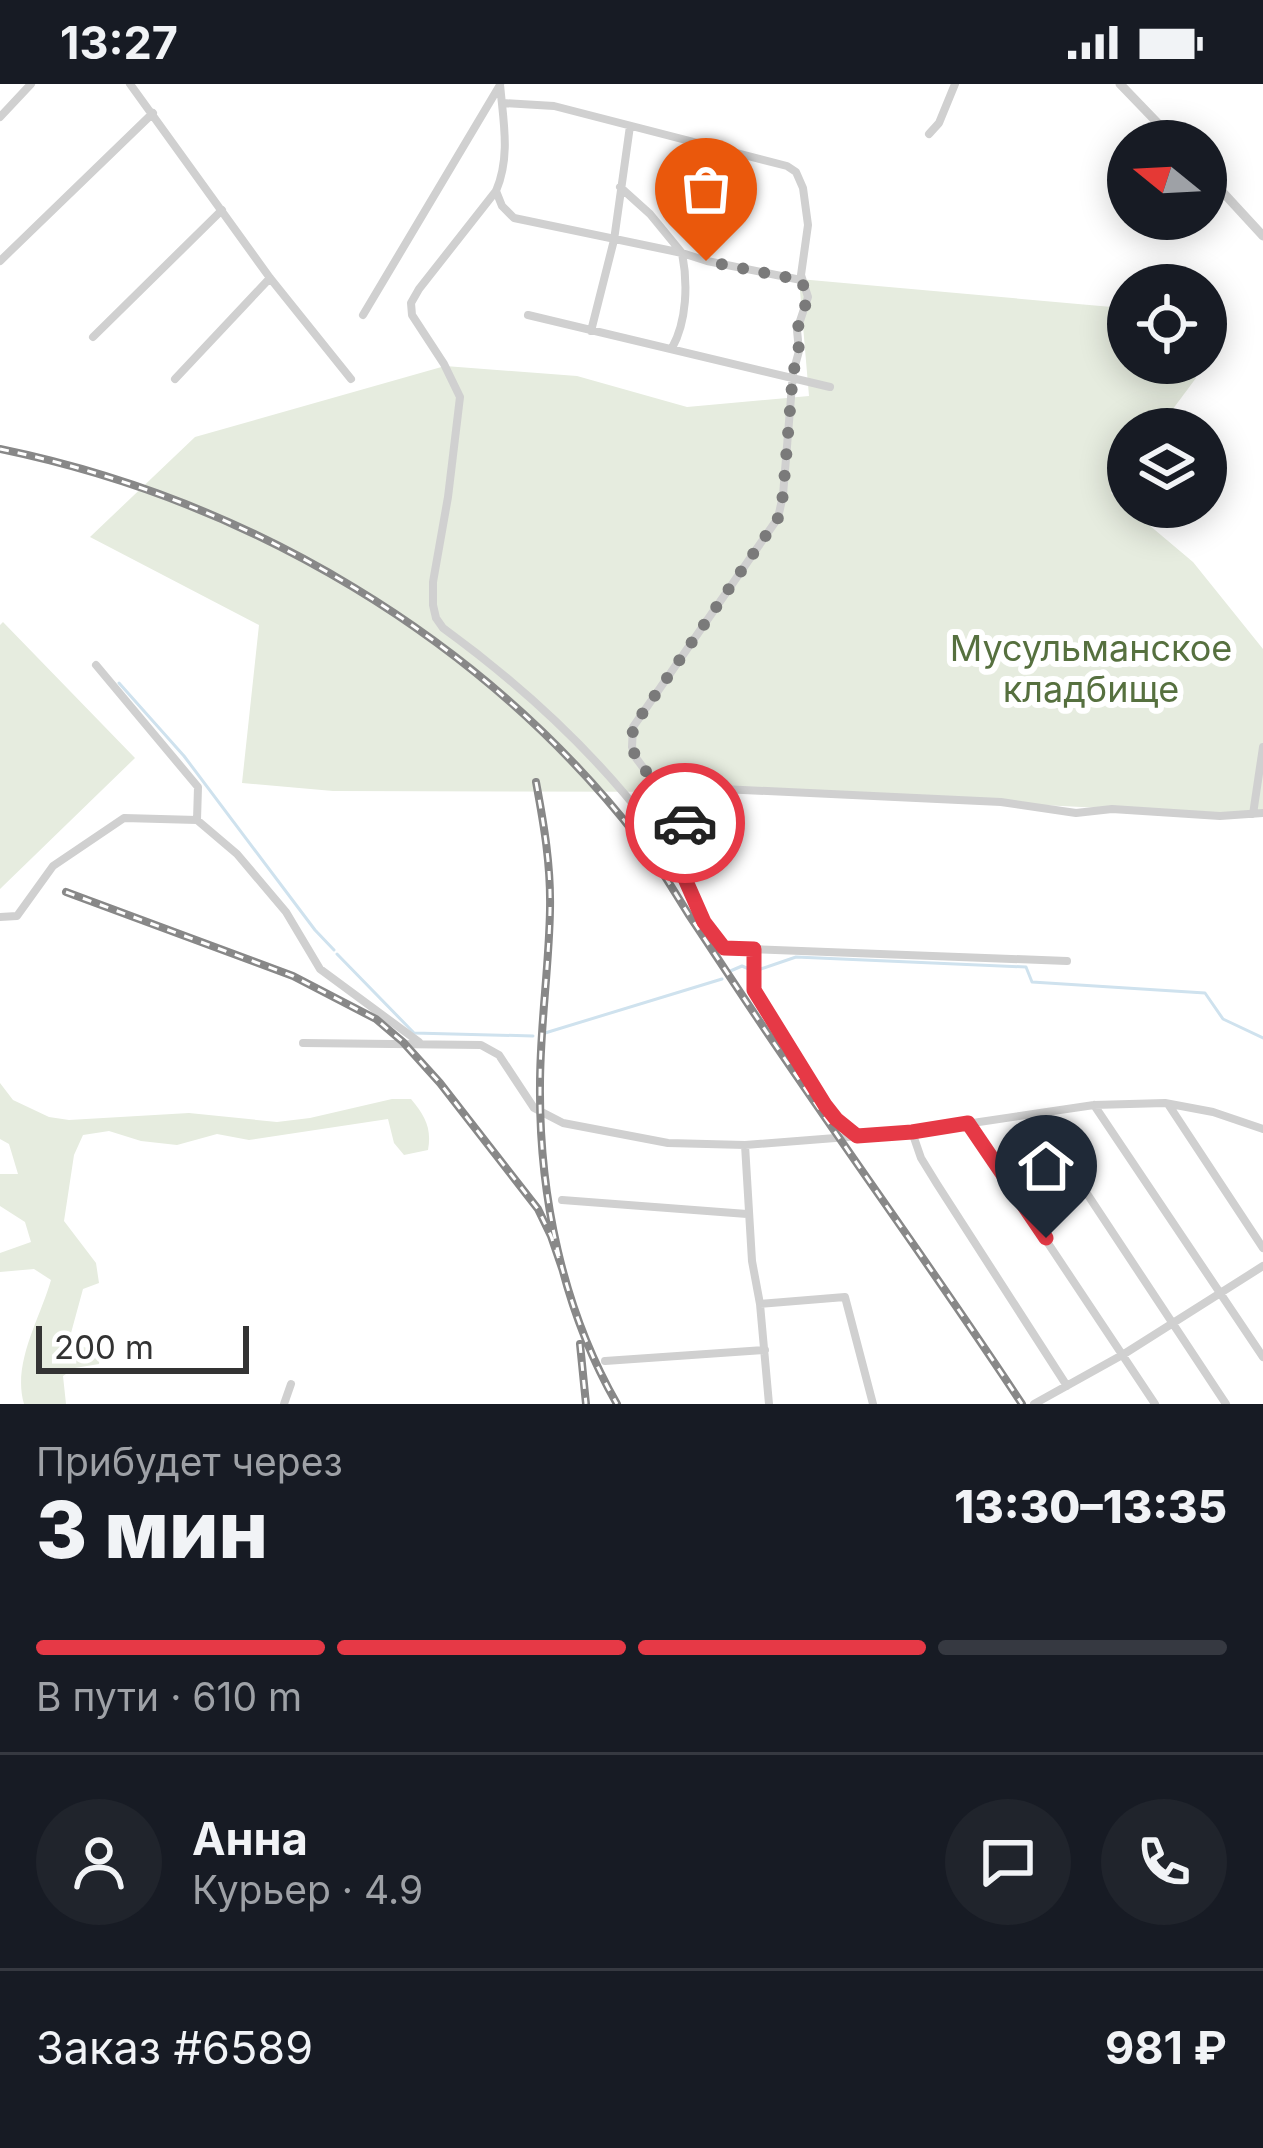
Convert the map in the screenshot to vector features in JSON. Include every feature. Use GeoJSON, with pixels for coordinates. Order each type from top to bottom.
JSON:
{"type":"FeatureCollection","features":[{"type":"Feature","properties":{"kind":"street"},"geometry":{"type":"LineString","coordinates":[[0,117],[32,84]]}},
{"type":"Feature","properties":{"kind":"street"},"geometry":{"type":"LineString","coordinates":[[130,84],[270,278],[351,379]]}},
{"type":"Feature","properties":{"kind":"street"},"geometry":{"type":"LineString","coordinates":[[500,84],[503,174],[496,191],[411,303],[412,315],[457,387],[460,406],[433,582],[436,618],[546,712],[653,829],[682,872],[704,922],[724,948],[1067,961]]}},
{"type":"Feature","properties":{"kind":"street"},"geometry":{"type":"LineString","coordinates":[[363,315],[500,84]]}},
{"type":"Feature","properties":{"kind":"street"},"geometry":{"type":"LineString","coordinates":[[929,134],[955,84]]}},
{"type":"Feature","properties":{"kind":"street"},"geometry":{"type":"LineString","coordinates":[[1124,84],[1156,120]]}},
{"type":"Feature","properties":{"kind":"street"},"geometry":{"type":"LineString","coordinates":[[502,104],[554,106],[788,166],[803,188],[808,225],[801,280],[808,297],[798,322],[799,351],[778,518],[633,727],[636,758],[699,842],[698,856],[682,872]]}},
{"type":"Feature","properties":{"kind":"street"},"geometry":{"type":"LineString","coordinates":[[0,261],[153,113]]}},
{"type":"Feature","properties":{"kind":"street"},"geometry":{"type":"LineString","coordinates":[[591,331],[614,240],[630,126]]}},
{"type":"Feature","properties":{"kind":"street"},"geometry":{"type":"LineString","coordinates":[[620,187],[682,253],[687,276],[682,322],[672,348]]}},
{"type":"Feature","properties":{"kind":"street"},"geometry":{"type":"LineString","coordinates":[[496,191],[514,218],[801,280]]}},
{"type":"Feature","properties":{"kind":"street"},"geometry":{"type":"LineString","coordinates":[[1227,197],[1263,236]]}},
{"type":"Feature","properties":{"kind":"street"},"geometry":{"type":"LineString","coordinates":[[93,338],[222,210]]}},
{"type":"Feature","properties":{"kind":"street"},"geometry":{"type":"LineString","coordinates":[[687,276],[706,261]]}},
{"type":"Feature","properties":{"kind":"street"},"geometry":{"type":"LineString","coordinates":[[176,379],[270,278]]}},
{"type":"Feature","properties":{"kind":"street"},"geometry":{"type":"LineString","coordinates":[[528,315],[830,387]]}},
{"type":"Feature","properties":{"kind":"street"},"geometry":{"type":"LineString","coordinates":[[96,665],[198,787],[197,820]]}},
{"type":"Feature","properties":{"kind":"street"},"geometry":{"type":"LineString","coordinates":[[658,786],[1000,802],[1076,813],[1112,809],[1220,816],[1258,813],[1263,747]]}},
{"type":"Feature","properties":{"kind":"street"},"geometry":{"type":"LineString","coordinates":[[0,917],[17,916],[53,866],[124,818],[197,820],[236,854],[286,912],[320,969],[420,1042]]}},
{"type":"Feature","properties":{"kind":"street"},"geometry":{"type":"LineString","coordinates":[[754,949],[754,990],[825,1105],[857,1136]]}},
{"type":"Feature","properties":{"kind":"street"},"geometry":{"type":"LineString","coordinates":[[303,1043],[481,1045],[499,1055],[534,1108],[563,1123],[668,1143],[746,1145],[912,1132],[1094,1105],[1168,1103],[1263,1129]]}},
{"type":"Feature","properties":{"kind":"street"},"geometry":{"type":"LineString","coordinates":[[1168,1103],[1263,1248]]}},
{"type":"Feature","properties":{"kind":"street"},"geometry":{"type":"LineString","coordinates":[[1094,1105],[1263,1357]]}},
{"type":"Feature","properties":{"kind":"street"},"geometry":{"type":"LineString","coordinates":[[1035,1114],[1226,1404]]}},
{"type":"Feature","properties":{"kind":"street"},"geometry":{"type":"LineString","coordinates":[[968,1123],[1155,1404]]}},
{"type":"Feature","properties":{"kind":"street"},"geometry":{"type":"LineString","coordinates":[[912,1132],[921,1158],[1067,1386]]}},
{"type":"Feature","properties":{"kind":"street"},"geometry":{"type":"LineString","coordinates":[[746,1145],[752,1261],[769,1404]]}},
{"type":"Feature","properties":{"kind":"street"},"geometry":{"type":"LineString","coordinates":[[562,1200],[748,1214]]}},
{"type":"Feature","properties":{"kind":"street"},"geometry":{"type":"LineString","coordinates":[[1034,1404],[1173,1325],[1263,1266]]}},
{"type":"Feature","properties":{"kind":"street"},"geometry":{"type":"LineString","coordinates":[[760,1304],[844,1297],[873,1404]]}},
{"type":"Feature","properties":{"kind":"street"},"geometry":{"type":"LineString","coordinates":[[605,1361],[766,1350]]}},
{"type":"Feature","properties":{"kind":"street"},"geometry":{"type":"LineString","coordinates":[[284,1404],[291,1384]]}},
{"type":"Feature","properties":{"kind":"green space","name":"Мусульманское кладбище"},"geometry":{"type":"Polygon","coordinates":[[[799,279],[1107,307],[1107,384],[1192,384],[1174,408],[1107,408],[1107,528],[1153,528],[1193,562],[1263,649],[1263,816],[775,792],[333,791],[242,783],[259,625],[90,537],[195,437],[445,366],[577,376],[687,407],[809,396],[799,279]]]}},
{"type":"Feature","properties":{"kind":"green space"},"geometry":{"type":"Polygon","coordinates":[[[3,622],[135,758],[0,889],[0,625],[3,622]]]}},
{"type":"Feature","properties":{"kind":"green space"},"geometry":{"type":"Polygon","coordinates":[[[0,1083],[13,1100],[49,1117],[69,1120],[189,1113],[277,1122],[411,1099],[426,1123],[428,1150],[404,1155],[394,1143],[388,1119],[249,1140],[217,1134],[177,1145],[109,1131],[83,1135],[74,1155],[64,1221],[96,1263],[99,1283],[83,1289],[71,1333],[73,1343],[100,1353],[99,1364],[75,1368],[63,1376],[66,1404],[24,1404],[24,1357],[51,1280],[34,1269],[0,1272],[0,1253],[31,1242],[25,1222],[0,1206],[0,1174],[18,1174],[9,1144],[0,1139],[0,1083]]]}},
{"type":"Feature","properties":{"kind":"waterway"},"geometry":{"type":"LineString","coordinates":[[119,683],[184,756],[334,950]]}},
{"type":"Feature","properties":{"kind":"waterway"},"geometry":{"type":"LineString","coordinates":[[337,954],[414,1033],[533,1036]]}},
{"type":"Feature","properties":{"kind":"waterway"},"geometry":{"type":"LineString","coordinates":[[758,970],[796,957],[1026,967],[1032,982],[1205,993],[1223,1019],[1263,1038]]}},
{"type":"Feature","properties":{"kind":"waterway"},"geometry":{"type":"LineString","coordinates":[[728,972],[742,966],[749,969]]}},
{"type":"Feature","properties":{"kind":"waterway"},"geometry":{"type":"LineString","coordinates":[[545,1033],[722,979]]}},
{"type":"Feature","properties":{"kind":"railway"},"geometry":{"type":"LineString","coordinates":[[0,449],[92,472],[182,503],[270,542],[354,587],[433,640],[508,700],[577,766],[646,848],[1022,1404]]}},
{"type":"Feature","properties":{"kind":"railway"},"geometry":{"type":"LineString","coordinates":[[536,782],[550,894],[540,1063],[549,1209],[568,1290],[617,1404]]}},
{"type":"Feature","properties":{"kind":"railway"},"geometry":{"type":"LineString","coordinates":[[66,892],[293,976],[376,1019],[440,1083],[538,1209],[563,1271]]}},
{"type":"Feature","properties":{"kind":"railway"},"geometry":{"type":"LineString","coordinates":[[580,1344],[586,1404]]}},
{"type":"Feature","properties":{"kind":"way so far"},"geometry":{"type":"LineString","coordinates":[[685,823],[636,758],[633,727],[778,518],[799,351],[798,322],[808,297],[801,280],[706,261]]}},
{"type":"Feature","properties":{"kind":"route"},"geometry":{"type":"LineString","coordinates":[[685,823],[700,847],[694,863],[682,872],[704,922],[724,948],[754,949],[754,990],[836,1119],[857,1136],[968,1123],[1046,1238]]}}]}
